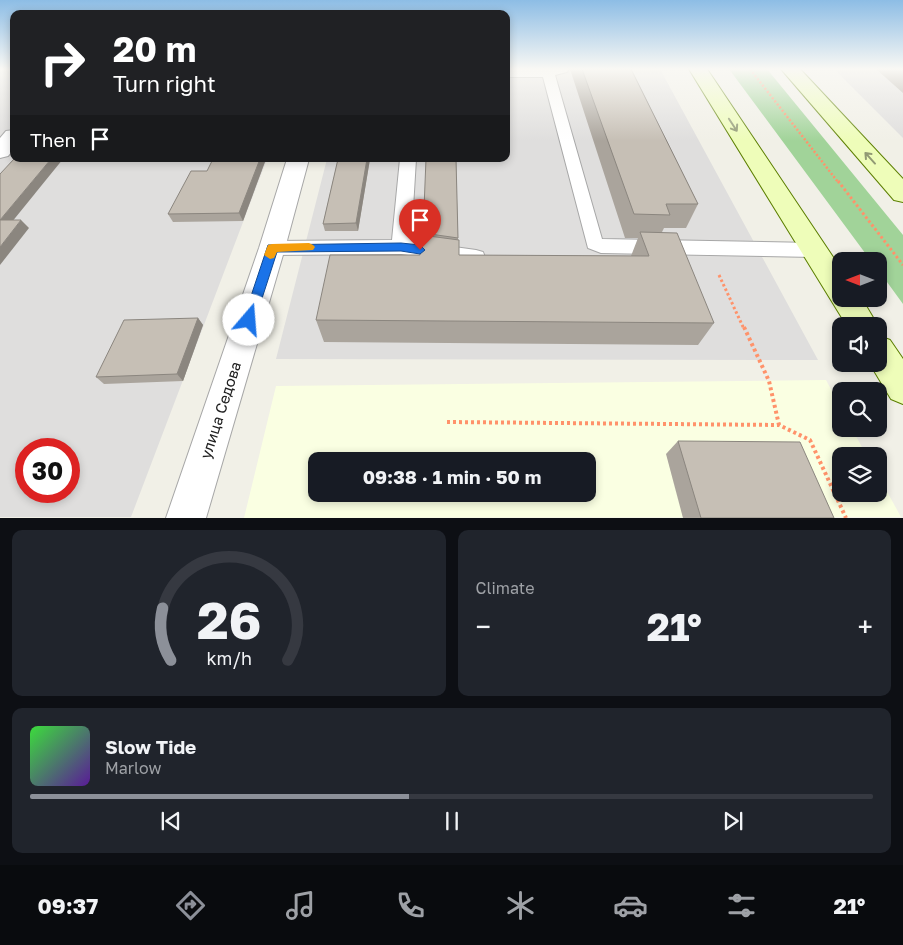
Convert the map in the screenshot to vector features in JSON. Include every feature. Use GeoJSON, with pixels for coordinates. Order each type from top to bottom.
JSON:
{"type":"FeatureCollection","features":[{"type":"Feature","properties":{"kind":"street"},"geometry":{"type":"LineString","coordinates":[[713,93],[832,278]]}},
{"type":"Feature","properties":{"kind":"street"},"geometry":{"type":"LineString","coordinates":[[812,93],[903,194]]}},
{"type":"Feature","properties":{"kind":"street"},"geometry":{"type":"LineString","coordinates":[[0,151],[10,140]]}},
{"type":"Feature","properties":{"kind":"street","name":"улица Седова"},"geometry":{"type":"LineString","coordinates":[[186,518],[272,248],[297,162]]}},
{"type":"Feature","properties":{"kind":"street"},"geometry":{"type":"LineString","coordinates":[[887,363],[903,388]]}},
{"type":"Feature","properties":{"kind":"lane"},"geometry":{"type":"LineString","coordinates":[[561,93],[594,243],[601,246],[814,250]]}},
{"type":"Feature","properties":{"kind":"lane"},"geometry":{"type":"LineString","coordinates":[[401,247],[408,162]]}},
{"type":"Feature","properties":{"kind":"lane"},"geometry":{"type":"LineString","coordinates":[[272,248],[401,247],[476,257]]}},
{"type":"Feature","properties":{"kind":"path"},"geometry":{"type":"LineString","coordinates":[[769,93],[903,265]]}},
{"type":"Feature","properties":{"kind":"path"},"geometry":{"type":"LineString","coordinates":[[706,249],[769,381],[779,425]]}},
{"type":"Feature","properties":{"kind":"path"},"geometry":{"type":"LineString","coordinates":[[447,422],[779,425],[810,440],[846,518]]}},
{"type":"Feature","properties":{"kind":"shaded area"},"geometry":{"type":"Polygon","coordinates":[[[0,93],[10,93],[10,162],[266,162],[131,517],[0,517],[0,93]]]}},
{"type":"Feature","properties":{"kind":"shaded area"},"geometry":{"type":"Polygon","coordinates":[[[510,93],[673,93],[818,360],[276,359],[326,162],[510,162],[510,93]]]}},
{"type":"Feature","properties":{"kind":"shaded area"},"geometry":{"type":"Polygon","coordinates":[[[858,93],[903,93],[903,138],[858,93]]]}},
{"type":"Feature","properties":{"kind":"shaded area"},"geometry":{"type":"Polygon","coordinates":[[[826,380],[832,391],[832,437],[856,437],[862,447],[832,447],[832,502],[887,502],[887,492],[901,517],[244,518],[276,386],[826,380]]]}},
{"type":"Feature","properties":{"kind":"green space"},"geometry":{"type":"Polygon","coordinates":[[[747,93],[787,93],[903,235],[903,304],[888,283],[888,252],[864,252],[747,93]]]}},
{"type":"Feature","properties":{"kind":"building"},"geometry":{"type":"Polygon","coordinates":[[[591,93],[643,93],[698,204],[666,204],[670,215],[634,214],[591,93]]]}},
{"type":"Feature","properties":{"kind":"building"},"geometry":{"type":"Polygon","coordinates":[[[11,162],[48,162],[0,220],[0,174],[11,162]]]}},
{"type":"Feature","properties":{"kind":"building"},"geometry":{"type":"Polygon","coordinates":[[[212,162],[259,162],[239,213],[168,214],[191,171],[207,171],[212,162]]]}},
{"type":"Feature","properties":{"kind":"building"},"geometry":{"type":"Polygon","coordinates":[[[337,162],[366,162],[356,223],[323,224],[337,162]]]}},
{"type":"Feature","properties":{"kind":"building"},"geometry":{"type":"Polygon","coordinates":[[[426,162],[456,162],[458,238],[423,233],[426,162]]]}},
{"type":"Feature","properties":{"kind":"building"},"geometry":{"type":"Polygon","coordinates":[[[0,220],[21,220],[0,247],[0,220]]]}},
{"type":"Feature","properties":{"kind":"building"},"geometry":{"type":"Polygon","coordinates":[[[640,232],[677,233],[714,323],[316,320],[330,255],[420,255],[421,235],[459,240],[459,255],[649,256],[640,232]]]}},
{"type":"Feature","properties":{"kind":"building"},"geometry":{"type":"Polygon","coordinates":[[[198,318],[177,374],[96,377],[124,320],[198,318]]]}},
{"type":"Feature","properties":{"kind":"building"},"geometry":{"type":"Polygon","coordinates":[[[678,441],[800,442],[834,518],[701,518],[678,441]]]}},
{"type":"Feature","properties":{"kind":"slow traffic"},"geometry":{"type":"LineString","coordinates":[[270,255],[272,248],[309,247]]}},
{"type":"Feature","properties":{"kind":"route"},"geometry":{"type":"LineString","coordinates":[[249,320],[272,248],[401,247],[420,250]]}}]}
